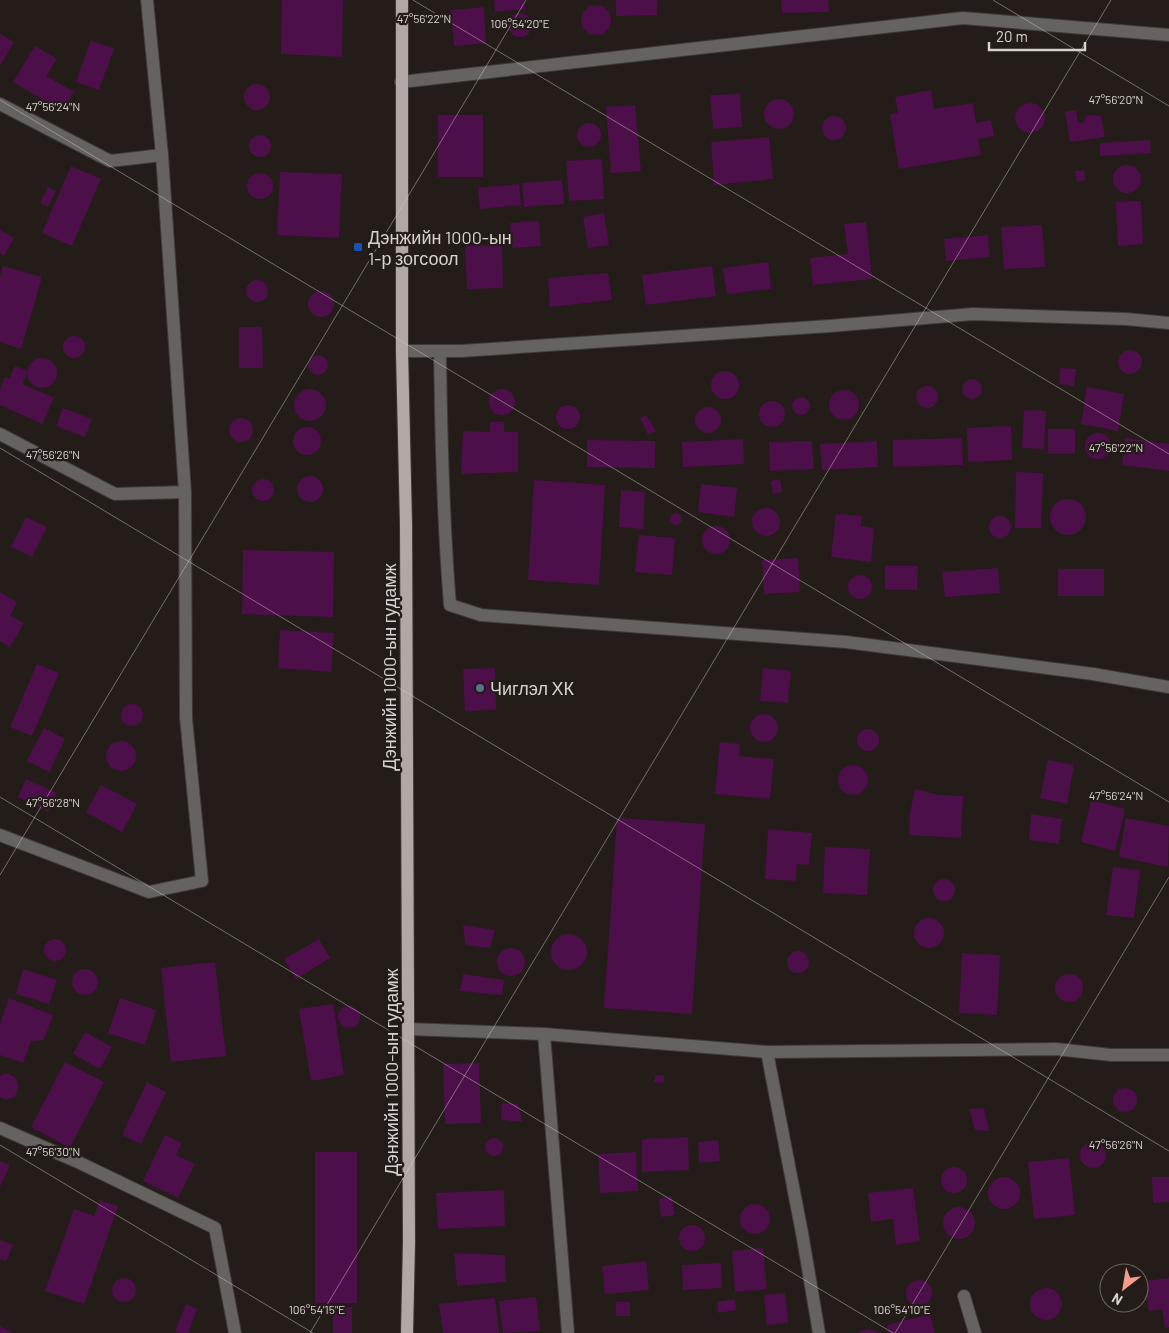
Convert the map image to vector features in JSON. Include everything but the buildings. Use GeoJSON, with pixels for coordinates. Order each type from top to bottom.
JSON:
{"type":"FeatureCollection","features":[{"type":"Feature","properties":{"kind":"main road","name":"Дэнжийн 1000-ын гудамж"},"geometry":{"type":"LineString","coordinates":[[402,0],[402,351],[406,524],[409,1242],[407,1333]]}},
{"type":"Feature","properties":{"kind":"street"},"geometry":{"type":"LineString","coordinates":[[0,834],[149,892],[202,881],[186,718],[185,492],[162,155],[147,0]]}},
{"type":"Feature","properties":{"kind":"street"},"geometry":{"type":"LineString","coordinates":[[401,82],[963,18],[1169,35]]}},
{"type":"Feature","properties":{"kind":"street"},"geometry":{"type":"LineString","coordinates":[[0,104],[110,161],[162,155]]}},
{"type":"Feature","properties":{"kind":"street"},"geometry":{"type":"LineString","coordinates":[[402,351],[461,351],[973,314],[1126,319],[1169,323]]}},
{"type":"Feature","properties":{"kind":"street"},"geometry":{"type":"LineString","coordinates":[[440,350],[444,524],[450,605],[481,616],[846,642],[1093,674],[1169,687]]}},
{"type":"Feature","properties":{"kind":"street"},"geometry":{"type":"LineString","coordinates":[[0,434],[115,494],[185,492]]}},
{"type":"Feature","properties":{"kind":"street"},"geometry":{"type":"LineString","coordinates":[[408,1029],[544,1034],[767,1052],[1056,1049],[1111,1055],[1169,1054]]}},
{"type":"Feature","properties":{"kind":"street"},"geometry":{"type":"LineString","coordinates":[[544,1034],[568,1333]]}},
{"type":"Feature","properties":{"kind":"street"},"geometry":{"type":"LineString","coordinates":[[767,1052],[802,1233],[818,1333]]}},
{"type":"Feature","properties":{"kind":"street"},"geometry":{"type":"LineString","coordinates":[[0,1128],[80,1163],[215,1228],[235,1333]]}},
{"type":"Feature","properties":{"kind":"street"},"geometry":{"type":"LineString","coordinates":[[964,1296],[975,1333]]}},
{"type":"Feature","properties":{"kind":"place","name":"Дэнжийн 1000-ын 1-р зогсоол"},"geometry":{"type":"Point","coordinates":[358,247]}},
{"type":"Feature","properties":{"kind":"place","name":"Чиглэл ХК"},"geometry":{"type":"Point","coordinates":[480,688]}}]}
